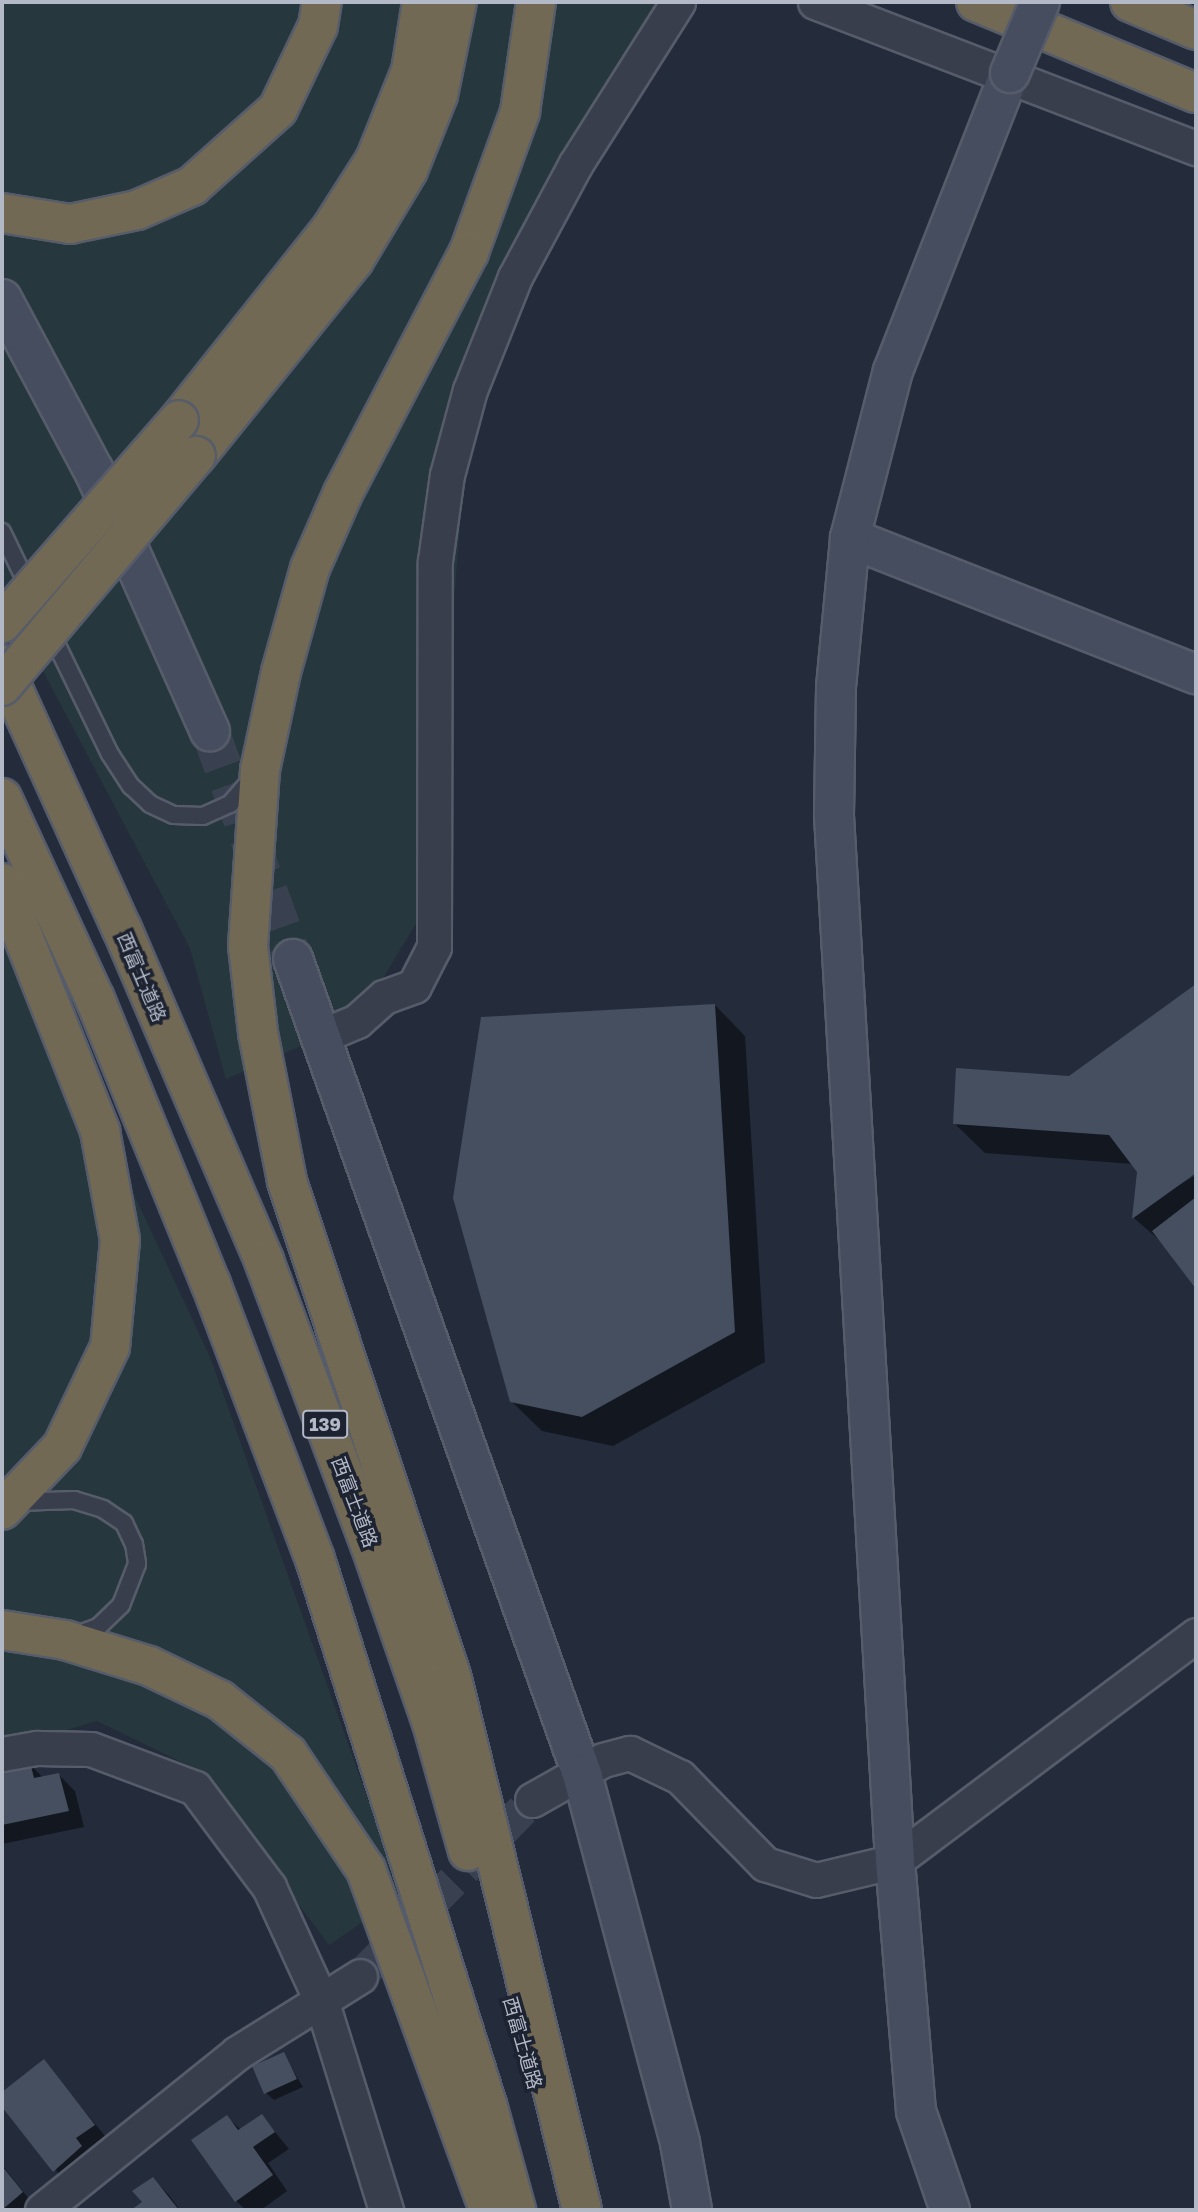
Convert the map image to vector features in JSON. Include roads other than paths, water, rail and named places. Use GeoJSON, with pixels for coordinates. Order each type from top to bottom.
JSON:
{"type":"FeatureCollection","features":[{"type":"Feature","properties":{"kind":"highway"},"geometry":{"type":"LineString","coordinates":[[2,213],[70,224],[137,210],[192,186],[278,109],[318,26],[322,2]]}},
{"type":"Feature","properties":{"kind":"highway"},"geometry":{"type":"LineString","coordinates":[[2,623],[179,421],[331,229],[375,160],[411,71],[422,2]]}},
{"type":"Feature","properties":{"kind":"highway"},"geometry":{"type":"LineString","coordinates":[[2,686],[196,456],[354,260],[408,170],[439,95],[457,2]]}},
{"type":"Feature","properties":{"kind":"highway"},"geometry":{"type":"LineString","coordinates":[[536,2],[520,112],[469,252],[343,492],[310,568],[260,770],[248,946],[258,1033],[287,1181],[452,1679],[582,2210]]}},
{"type":"Feature","properties":{"kind":"highway"},"geometry":{"type":"LineString","coordinates":[[976,2],[1196,93]]}},
{"type":"Feature","properties":{"kind":"highway"},"geometry":{"type":"LineString","coordinates":[[1130,2],[1196,30]]}},
{"type":"Feature","properties":{"kind":"highway","name":"西富士道路"},"geometry":{"type":"LineString","coordinates":[[2,665],[122,929],[264,1261],[370,1544],[432,1723],[571,2210]]}},
{"type":"Feature","properties":{"kind":"highway"},"geometry":{"type":"LineString","coordinates":[[2,797],[95,999],[211,1284],[315,1559],[488,2108],[516,2210]]}},
{"type":"Feature","properties":{"kind":"highway"},"geometry":{"type":"LineString","coordinates":[[2,883],[100,1131],[120,1240],[110,1347],[62,1447],[5,1507]]}},
{"type":"Feature","properties":{"kind":"highway"},"geometry":{"type":"LineString","coordinates":[[2,1630],[65,1640],[149,1666],[220,1700],[288,1754],[366,1870],[489,2210]]}},
{"type":"Feature","properties":{"kind":"street"},"geometry":{"type":"LineString","coordinates":[[319,1037],[357,1021],[384,998],[414,986],[434,947],[435,561],[447,475],[470,390],[515,277],[575,165],[678,2]]}},
{"type":"Feature","properties":{"kind":"street"},"geometry":{"type":"LineString","coordinates":[[815,2],[1010,73],[1196,148]]}},
{"type":"Feature","properties":{"kind":"street"},"geometry":{"type":"LineString","coordinates":[[950,2210],[916,2111],[895,1861],[834,815],[836,687],[850,538],[892,372],[1040,2]]}},
{"type":"Feature","properties":{"kind":"street"},"geometry":{"type":"LineString","coordinates":[[2,299],[94,471],[210,731]]}},
{"type":"Feature","properties":{"kind":"street"},"geometry":{"type":"LineString","coordinates":[[850,538],[1196,674]]}},
{"type":"Feature","properties":{"kind":"street"},"geometry":{"type":"LineString","coordinates":[[293,959],[582,1774],[680,2143],[692,2210]]}},
{"type":"Feature","properties":{"kind":"street"},"geometry":{"type":"LineString","coordinates":[[532,1800],[603,1760],[630,1753],[680,1777],[765,1864],[816,1880],[895,1861],[1196,1635]]}},
{"type":"Feature","properties":{"kind":"street"},"geometry":{"type":"LineString","coordinates":[[2,1754],[37,1748],[91,1749],[195,1788],[269,1887],[322,2003],[386,2210]]}},
{"type":"Feature","properties":{"kind":"street"},"geometry":{"type":"LineString","coordinates":[[42,2210],[237,2053],[322,2003],[360,1976]]}},
{"type":"Feature","properties":{"kind":"lane"},"geometry":{"type":"LineString","coordinates":[[2,532],[110,754],[131,786],[150,804],[174,815],[202,816],[230,804],[260,770]]}},
{"type":"Feature","properties":{"kind":"lane"},"geometry":{"type":"LineString","coordinates":[[5,1507],[74,1500],[103,1508],[124,1523],[134,1544],[137,1564],[121,1605],[98,1627],[65,1640]]}},
{"type":"Feature","properties":{"kind":"tunnel"},"geometry":{"type":"LineString","coordinates":[[210,731],[293,959]]}},
{"type":"Feature","properties":{"kind":"tunnel"},"geometry":{"type":"LineString","coordinates":[[360,1976],[532,1800]]}}]}
